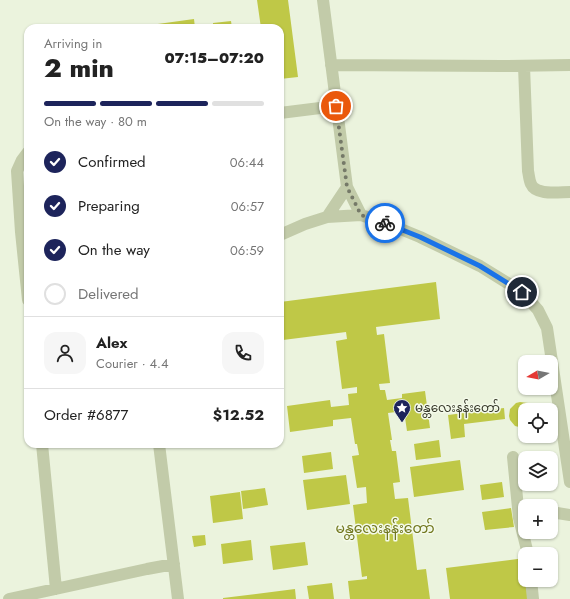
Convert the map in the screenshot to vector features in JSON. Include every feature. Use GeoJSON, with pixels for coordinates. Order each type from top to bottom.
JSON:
{"type":"FeatureCollection","features":[{"type":"Feature","properties":{"kind":"street"},"geometry":{"type":"LineString","coordinates":[[323,0],[347,187],[361,215]]}},
{"type":"Feature","properties":{"kind":"street"},"geometry":{"type":"LineString","coordinates":[[331,65],[570,65]]}},
{"type":"Feature","properties":{"kind":"street"},"geometry":{"type":"LineString","coordinates":[[524,66],[528,171],[531,185],[541,192],[570,192]]}},
{"type":"Feature","properties":{"kind":"street"},"geometry":{"type":"LineString","coordinates":[[284,112],[336,106]]}},
{"type":"Feature","properties":{"kind":"street"},"geometry":{"type":"LineString","coordinates":[[24,157],[17,171],[24,261]]}},
{"type":"Feature","properties":{"kind":"street"},"geometry":{"type":"LineString","coordinates":[[327,217],[347,187]]}},
{"type":"Feature","properties":{"kind":"street"},"geometry":{"type":"LineString","coordinates":[[284,233],[305,224],[327,217],[361,215],[420,237],[480,266],[522,292],[538,310],[547,328],[568,458],[570,482]]}},
{"type":"Feature","properties":{"kind":"street"},"geometry":{"type":"LineString","coordinates":[[42,448],[56,589]]}},
{"type":"Feature","properties":{"kind":"street"},"geometry":{"type":"LineString","coordinates":[[160,448],[178,599]]}},
{"type":"Feature","properties":{"kind":"street"},"geometry":{"type":"LineString","coordinates":[[513,457],[519,499]]}},
{"type":"Feature","properties":{"kind":"street"},"geometry":{"type":"LineString","coordinates":[[558,513],[570,515]]}},
{"type":"Feature","properties":{"kind":"street"},"geometry":{"type":"LineString","coordinates":[[9,599],[174,564]]}},
{"type":"Feature","properties":{"kind":"street"},"geometry":{"type":"LineString","coordinates":[[532,587],[533,599]]}},
{"type":"Feature","properties":{"kind":"building"},"geometry":{"type":"Polygon","coordinates":[[[257,0],[288,0],[298,77],[284,79],[284,24],[260,24],[257,0]]]}},
{"type":"Feature","properties":{"kind":"building"},"geometry":{"type":"Polygon","coordinates":[[[194,19],[195,24],[158,24],[194,19]]]}},
{"type":"Feature","properties":{"kind":"building"},"geometry":{"type":"Polygon","coordinates":[[[231,21],[231,24],[213,24],[231,21]]]}},
{"type":"Feature","properties":{"kind":"building"},"geometry":{"type":"Polygon","coordinates":[[[436,282],[440,319],[376,327],[377,335],[384,334],[390,383],[379,384],[380,390],[385,390],[387,400],[402,398],[402,394],[425,391],[430,428],[407,431],[404,411],[388,413],[392,440],[390,440],[392,451],[396,451],[400,482],[393,483],[395,499],[408,498],[417,570],[426,569],[430,599],[350,599],[348,581],[367,579],[367,576],[362,577],[353,505],[367,503],[366,487],[357,488],[352,456],[359,455],[357,444],[355,444],[351,418],[333,420],[333,426],[290,432],[287,406],[330,400],[331,407],[349,405],[348,394],[357,393],[357,387],[342,389],[336,341],[347,339],[346,332],[284,340],[284,301],[436,282]]]}},
{"type":"Feature","properties":{"kind":"building"},"geometry":{"type":"Polygon","coordinates":[[[520,402],[528,403],[518,403],[518,427],[515,426],[510,420],[509,416],[510,409],[516,403],[520,402]]]}},
{"type":"Feature","properties":{"kind":"building"},"geometry":{"type":"Polygon","coordinates":[[[504,408],[505,419],[464,424],[465,437],[451,439],[448,415],[504,408]]]}},
{"type":"Feature","properties":{"kind":"building"},"geometry":{"type":"Polygon","coordinates":[[[439,440],[441,457],[416,460],[414,444],[439,440]]]}},
{"type":"Feature","properties":{"kind":"building"},"geometry":{"type":"Polygon","coordinates":[[[331,452],[333,469],[304,473],[302,456],[331,452]]]}},
{"type":"Feature","properties":{"kind":"building"},"geometry":{"type":"Polygon","coordinates":[[[460,460],[464,490],[414,497],[410,467],[460,460]]]}},
{"type":"Feature","properties":{"kind":"building"},"geometry":{"type":"Polygon","coordinates":[[[346,475],[350,504],[307,510],[303,480],[346,475]]]}},
{"type":"Feature","properties":{"kind":"building"},"geometry":{"type":"Polygon","coordinates":[[[502,482],[504,497],[482,500],[480,485],[502,482]]]}},
{"type":"Feature","properties":{"kind":"building"},"geometry":{"type":"Polygon","coordinates":[[[265,488],[268,505],[243,509],[241,491],[265,488]]]}},
{"type":"Feature","properties":{"kind":"building"},"geometry":{"type":"Polygon","coordinates":[[[240,492],[243,519],[213,523],[210,496],[240,492]]]}},
{"type":"Feature","properties":{"kind":"building"},"geometry":{"type":"Polygon","coordinates":[[[511,508],[514,527],[485,530],[482,512],[511,508]]]}},
{"type":"Feature","properties":{"kind":"building"},"geometry":{"type":"Polygon","coordinates":[[[205,535],[206,545],[194,547],[192,536],[205,535]]]}},
{"type":"Feature","properties":{"kind":"building"},"geometry":{"type":"Polygon","coordinates":[[[251,540],[253,560],[223,564],[221,544],[251,540]]]}},
{"type":"Feature","properties":{"kind":"building"},"geometry":{"type":"Polygon","coordinates":[[[305,542],[308,565],[273,570],[270,546],[305,542]]]}},
{"type":"Feature","properties":{"kind":"building"},"geometry":{"type":"Polygon","coordinates":[[[518,559],[518,587],[529,587],[530,599],[450,599],[446,568],[518,559]]]}},
{"type":"Feature","properties":{"kind":"building"},"geometry":{"type":"Polygon","coordinates":[[[332,583],[334,599],[309,599],[307,586],[332,583]]]}},
{"type":"Feature","properties":{"kind":"building"},"geometry":{"type":"Polygon","coordinates":[[[295,589],[296,599],[223,599],[223,598],[295,589]]]}},
{"type":"Feature","properties":{"kind":"way so far"},"geometry":{"type":"LineString","coordinates":[[336,106],[347,187],[361,215],[385,223]]}},
{"type":"Feature","properties":{"kind":"place","name":"မန္တလေးနန်းတော်"},"geometry":{"type":"Point","coordinates":[402,423]}},
{"type":"Feature","properties":{"kind":"district","name":"မန္တလေးနန်းတော်"},"geometry":{"type":"Point","coordinates":[385,528]}},
{"type":"Feature","properties":{"kind":"route"},"geometry":{"type":"LineString","coordinates":[[385,223],[420,237],[480,266],[522,292]]}}]}
